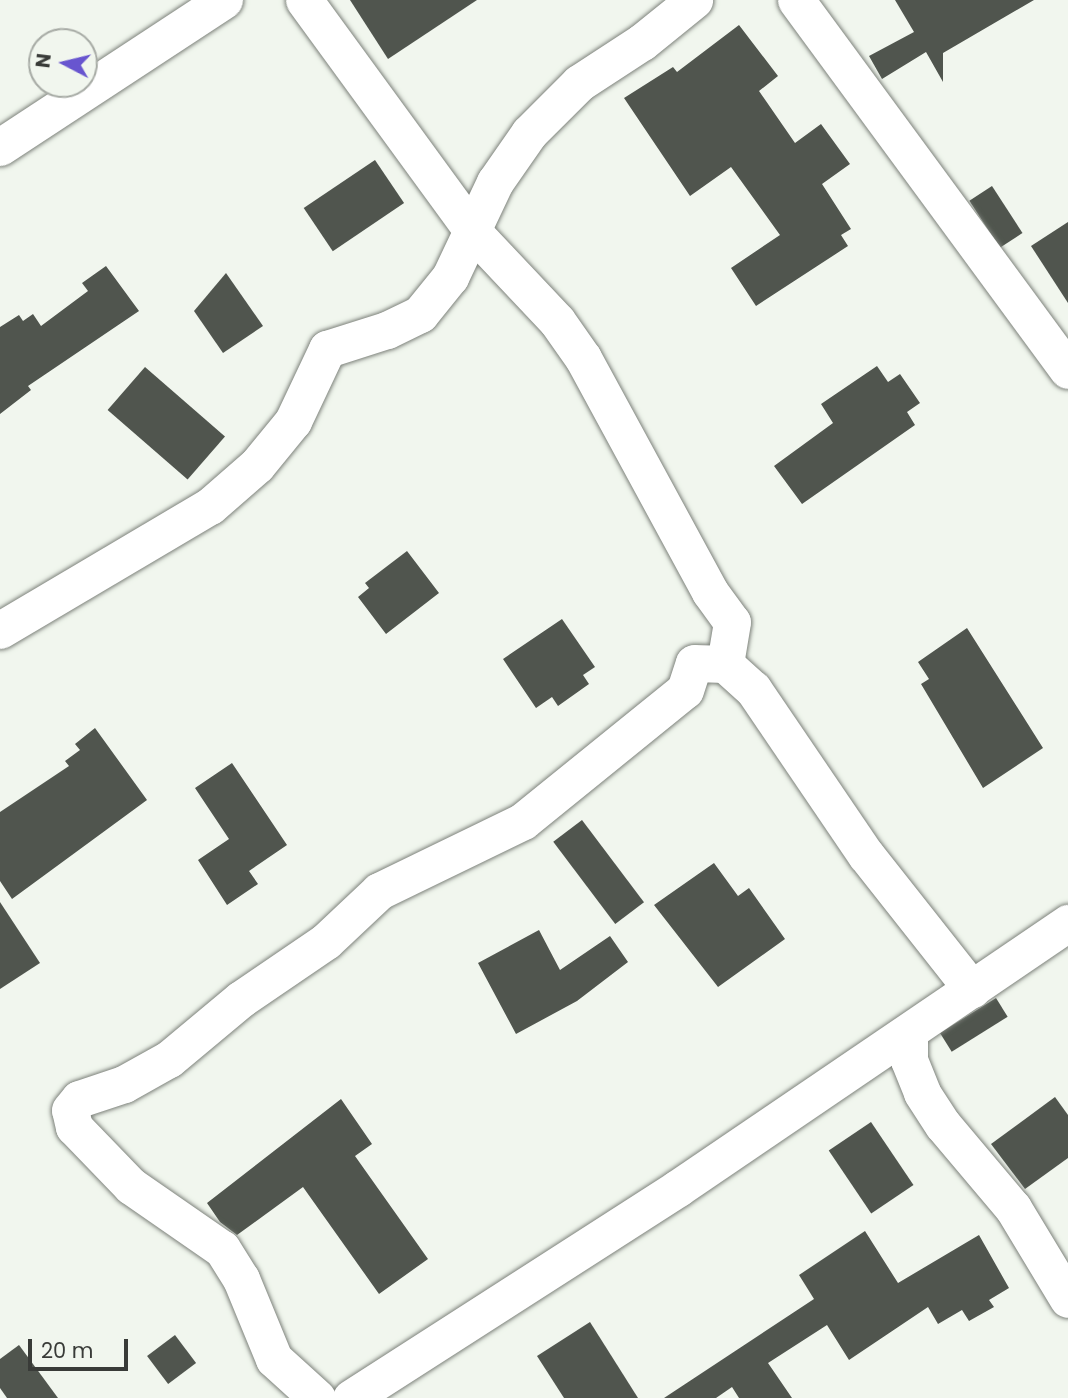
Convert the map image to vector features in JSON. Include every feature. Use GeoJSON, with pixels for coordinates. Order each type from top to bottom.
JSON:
{"type":"FeatureCollection","features":[{"type":"Feature","properties":{"kind":"street"},"geometry":{"type":"LineString","coordinates":[[0,148],[224,0]]}},
{"type":"Feature","properties":{"kind":"street"},"geometry":{"type":"LineString","coordinates":[[304,0],[474,233],[557,321],[583,358],[710,592],[732,622],[725,664]]}},
{"type":"Feature","properties":{"kind":"street"},"geometry":{"type":"LineString","coordinates":[[0,630],[210,506],[257,464],[293,421],[327,349],[387,330],[420,314],[450,277],[474,233],[495,182],[529,133],[579,83],[642,42],[694,0]]}},
{"type":"Feature","properties":{"kind":"street"},"geometry":{"type":"LineString","coordinates":[[796,0],[1062,350]]}},
{"type":"Feature","properties":{"kind":"street"},"geometry":{"type":"LineString","coordinates":[[317,1398],[274,1359],[241,1279],[222,1248],[131,1186],[74,1126],[70,1110],[79,1099],[124,1084],[169,1059],[242,999],[326,941],[379,891],[523,821],[685,690],[694,663],[725,664],[753,689],[866,855],[972,989]]}},
{"type":"Feature","properties":{"kind":"street"},"geometry":{"type":"LineString","coordinates":[[351,1398],[431,1350],[1068,923]]}},
{"type":"Feature","properties":{"kind":"street"},"geometry":{"type":"LineString","coordinates":[[909,1032],[909,1060],[922,1093],[943,1125],[1013,1208],[1068,1299]]}},
{"type":"Feature","properties":{"kind":"building"},"geometry":{"type":"Polygon","coordinates":[[[350,0],[477,0],[388,59],[350,0]]]}},
{"type":"Feature","properties":{"kind":"building"},"geometry":{"type":"Polygon","coordinates":[[[895,0],[1034,0],[943,53],[943,82],[926,52],[882,79],[869,56],[914,32],[895,0]]]}},
{"type":"Feature","properties":{"kind":"building"},"geometry":{"type":"Polygon","coordinates":[[[739,25],[778,76],[759,91],[795,143],[821,124],[850,164],[822,184],[851,229],[841,235],[848,246],[756,306],[731,268],[780,235],[731,167],[690,196],[624,98],[673,67],[677,72],[739,25]]]}},
{"type":"Feature","properties":{"kind":"building"},"geometry":{"type":"Polygon","coordinates":[[[375,160],[404,203],[333,251],[304,208],[375,160]]]}},
{"type":"Feature","properties":{"kind":"building"},"geometry":{"type":"Polygon","coordinates":[[[992,186],[1022,233],[1000,248],[969,201],[992,186]]]}},
{"type":"Feature","properties":{"kind":"building"},"geometry":{"type":"Polygon","coordinates":[[[1068,222],[1068,303],[1031,246],[1068,222]]]}},
{"type":"Feature","properties":{"kind":"building"},"geometry":{"type":"Polygon","coordinates":[[[106,266],[139,311],[28,386],[31,390],[0,414],[0,327],[19,315],[23,321],[33,314],[41,326],[88,291],[82,283],[106,266]]]}},
{"type":"Feature","properties":{"kind":"building"},"geometry":{"type":"Polygon","coordinates":[[[226,273],[263,326],[223,353],[194,311],[226,273]]]}},
{"type":"Feature","properties":{"kind":"building"},"geometry":{"type":"Polygon","coordinates":[[[877,366],[888,382],[900,374],[920,403],[907,412],[915,425],[802,504],[774,466],[833,423],[821,404],[877,366]]]}},
{"type":"Feature","properties":{"kind":"building"},"geometry":{"type":"Polygon","coordinates":[[[145,367],[225,437],[188,480],[108,410],[145,367]]]}},
{"type":"Feature","properties":{"kind":"building"},"geometry":{"type":"Polygon","coordinates":[[[407,551],[439,593],[386,634],[358,597],[369,588],[365,583],[407,551]]]}},
{"type":"Feature","properties":{"kind":"building"},"geometry":{"type":"Polygon","coordinates":[[[562,619],[595,667],[583,675],[589,684],[558,706],[552,697],[536,708],[503,659],[562,619]]]}},
{"type":"Feature","properties":{"kind":"building"},"geometry":{"type":"Polygon","coordinates":[[[967,628],[1043,748],[983,788],[921,684],[929,679],[918,662],[967,628]]]}},
{"type":"Feature","properties":{"kind":"building"},"geometry":{"type":"Polygon","coordinates":[[[95,728],[147,800],[12,899],[0,881],[0,812],[69,766],[65,761],[80,750],[75,744],[95,728]]]}},
{"type":"Feature","properties":{"kind":"building"},"geometry":{"type":"Polygon","coordinates":[[[232,763],[287,845],[249,871],[258,884],[227,905],[198,860],[229,839],[195,788],[232,763]]]}},
{"type":"Feature","properties":{"kind":"building"},"geometry":{"type":"Polygon","coordinates":[[[582,820],[644,902],[615,924],[553,842],[582,820]]]}},
{"type":"Feature","properties":{"kind":"building"},"geometry":{"type":"Polygon","coordinates":[[[714,863],[738,896],[749,888],[785,939],[718,987],[654,905],[714,863]]]}},
{"type":"Feature","properties":{"kind":"building"},"geometry":{"type":"Polygon","coordinates":[[[0,902],[40,963],[0,989],[0,902]]]}},
{"type":"Feature","properties":{"kind":"building"},"geometry":{"type":"Polygon","coordinates":[[[539,930],[560,970],[610,936],[628,962],[577,1001],[516,1034],[478,963],[539,930]]]}},
{"type":"Feature","properties":{"kind":"building"},"geometry":{"type":"Polygon","coordinates":[[[996,998],[1008,1017],[952,1052],[940,1033],[996,998]]]}},
{"type":"Feature","properties":{"kind":"building"},"geometry":{"type":"Polygon","coordinates":[[[1055,1097],[1068,1115],[1068,1158],[1025,1189],[991,1144],[1055,1097]]]}},
{"type":"Feature","properties":{"kind":"building"},"geometry":{"type":"Polygon","coordinates":[[[341,1099],[372,1144],[355,1156],[428,1259],[379,1294],[303,1187],[237,1235],[220,1222],[207,1203],[341,1099]]]}},
{"type":"Feature","properties":{"kind":"building"},"geometry":{"type":"Polygon","coordinates":[[[871,1122],[913,1185],[871,1214],[829,1151],[871,1122]]]}},
{"type":"Feature","properties":{"kind":"building"},"geometry":{"type":"Polygon","coordinates":[[[865,1231],[898,1283],[979,1235],[1009,1288],[989,1300],[994,1307],[969,1321],[962,1310],[938,1324],[928,1307],[849,1360],[827,1325],[768,1363],[792,1398],[739,1398],[732,1387],[716,1398],[664,1398],[814,1299],[799,1275],[865,1231]]]}},
{"type":"Feature","properties":{"kind":"building"},"geometry":{"type":"Polygon","coordinates":[[[590,1322],[638,1398],[564,1398],[537,1356],[590,1322]]]}},
{"type":"Feature","properties":{"kind":"building"},"geometry":{"type":"Polygon","coordinates":[[[175,1335],[196,1363],[168,1384],[147,1356],[175,1335]]]}},
{"type":"Feature","properties":{"kind":"building"},"geometry":{"type":"Polygon","coordinates":[[[19,1345],[58,1398],[7,1398],[0,1388],[0,1359],[19,1345]]]}}]}
